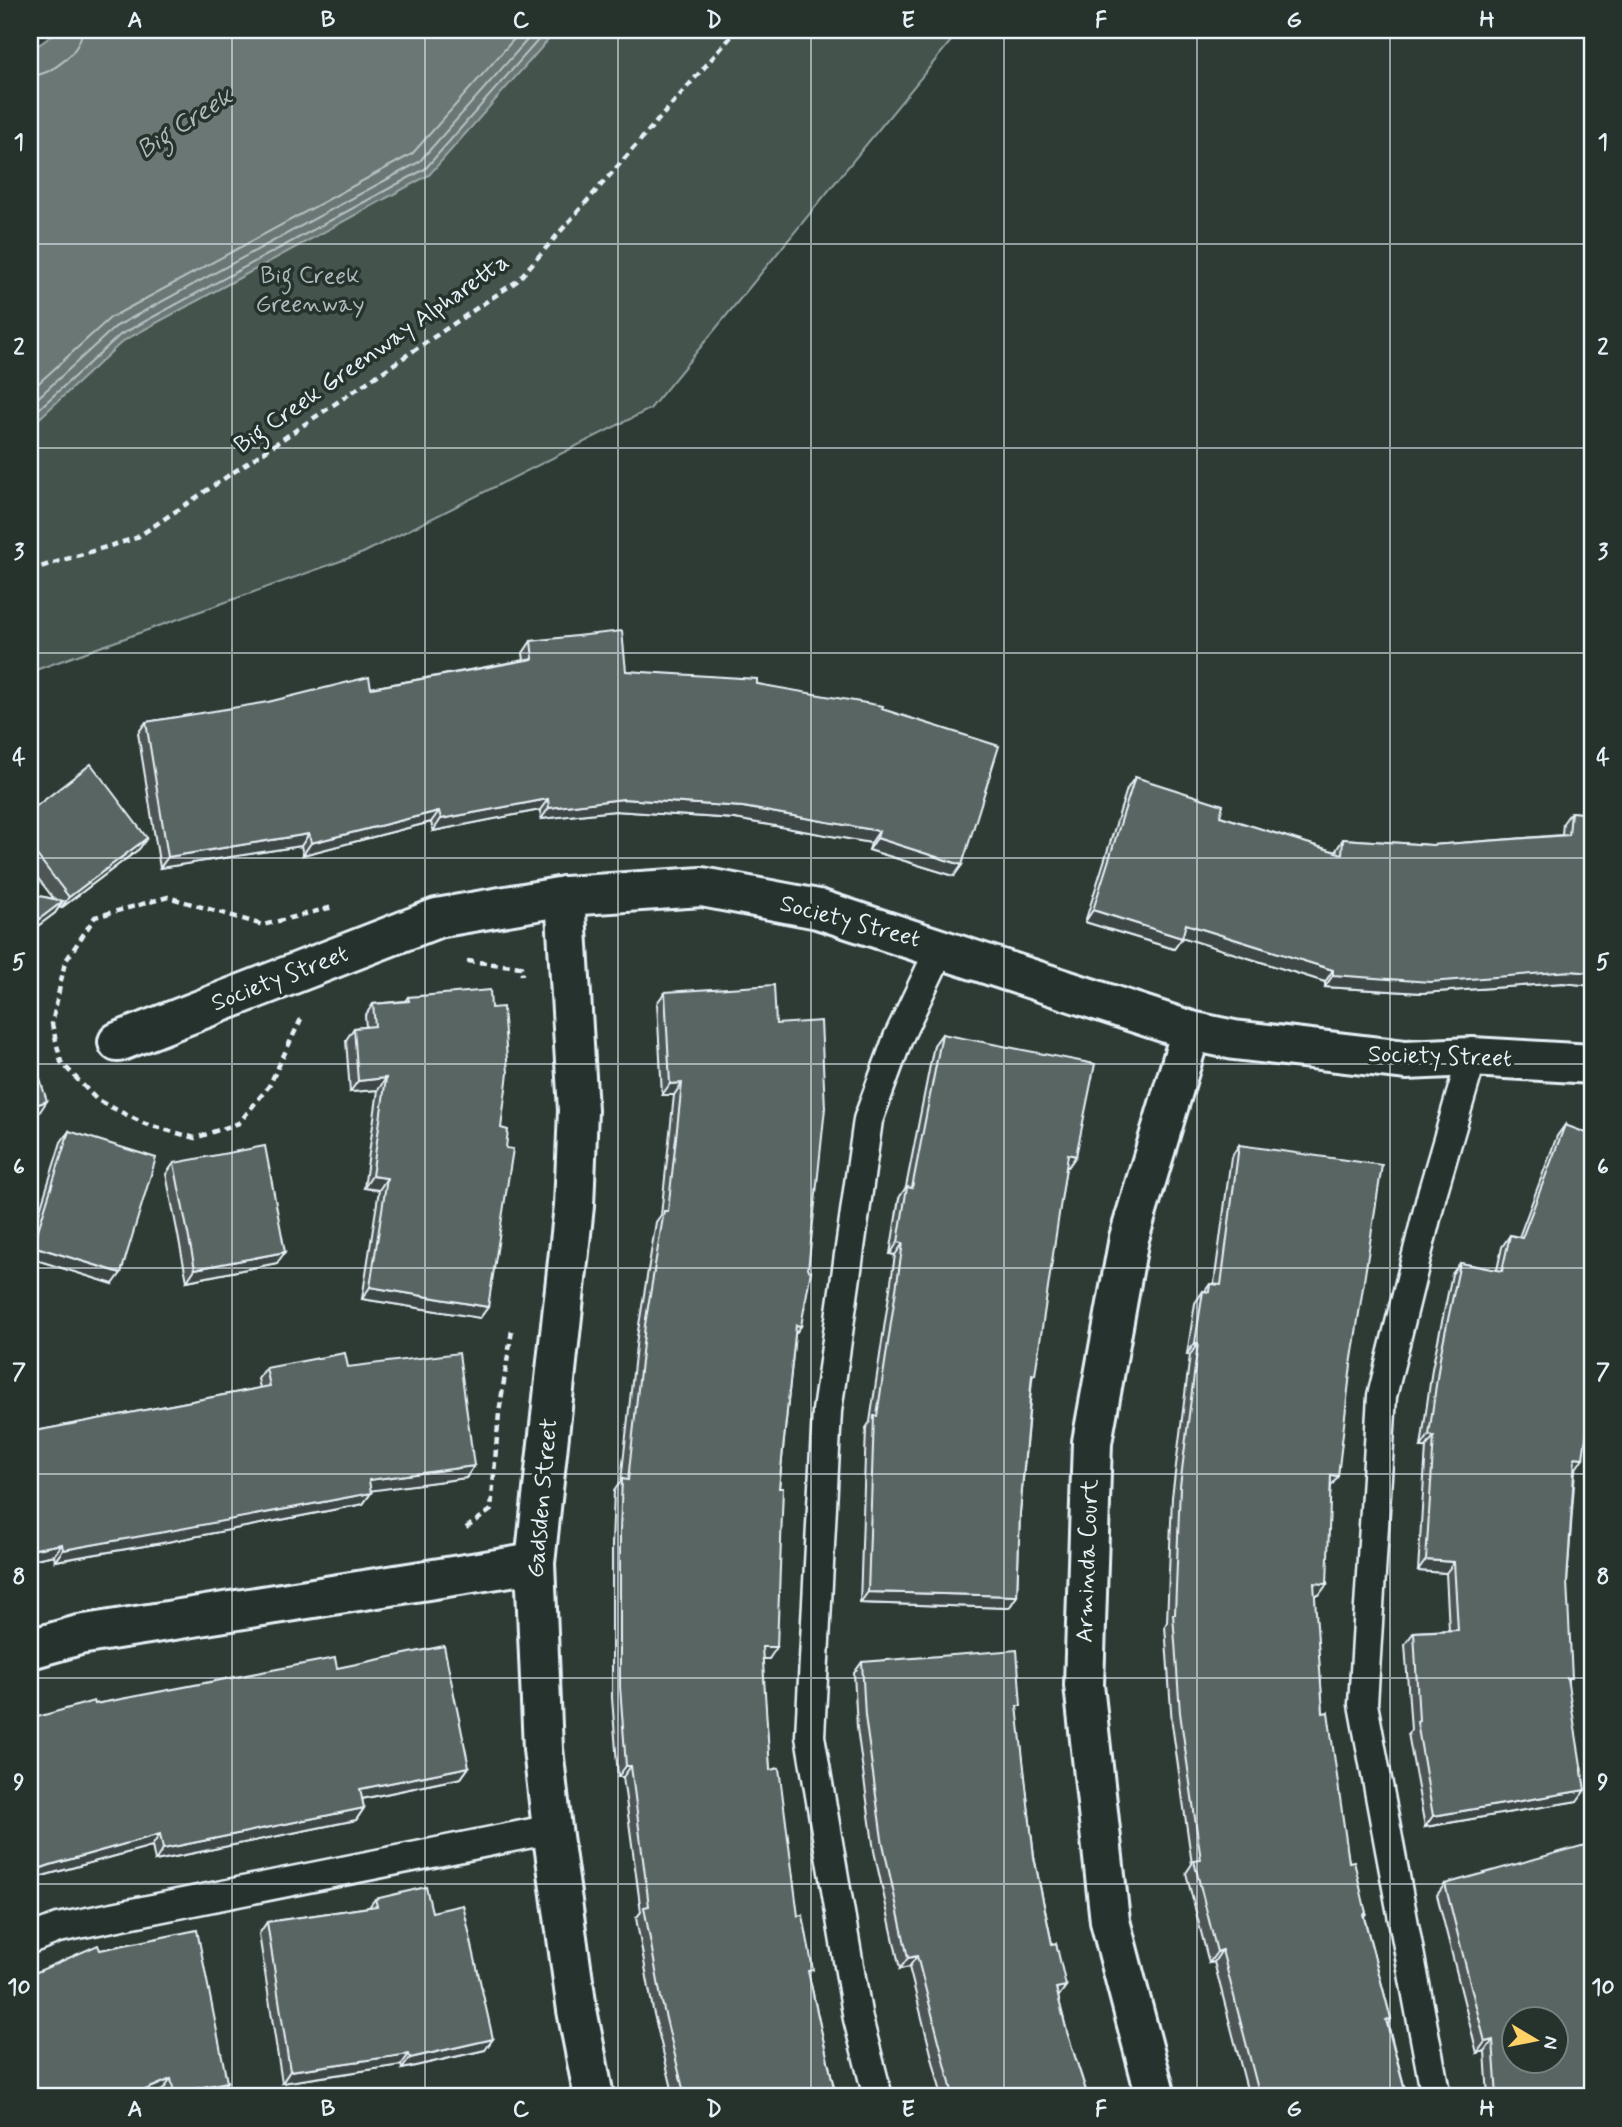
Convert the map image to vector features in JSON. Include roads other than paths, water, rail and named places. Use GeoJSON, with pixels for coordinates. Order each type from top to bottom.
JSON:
{"type":"FeatureCollection","features":[{"type":"Feature","properties":{"kind":"street","name":"Society Street"},"geometry":{"type":"LineString","coordinates":[[118,1042],[437,918],[565,896],[702,887],[818,909],[941,947],[1191,1031],[1234,1040],[1406,1060],[1472,1057],[1592,1064]]}},
{"type":"Feature","properties":{"kind":"street","name":"Gadsden Street"},"geometry":{"type":"LineString","coordinates":[[565,896],[578,1110],[575,1192],[535,1563],[543,1749],[578,2010],[594,2097]]}},
{"type":"Feature","properties":{"kind":"street","name":"Arminda Court"},"geometry":{"type":"LineString","coordinates":[[1156,2097],[1110,1921],[1084,1685],[1092,1442],[1129,1238],[1191,1031]]}},
{"type":"Feature","properties":{"kind":"street"},"geometry":{"type":"LineString","coordinates":[[30,1649],[79,1635],[535,1563]]}},
{"type":"Feature","properties":{"kind":"lane"},"geometry":{"type":"LineString","coordinates":[[878,2097],[858,2019],[810,1736],[827,1411],[868,1120],[898,1038],[941,947]]}},
{"type":"Feature","properties":{"kind":"lane"},"geometry":{"type":"LineString","coordinates":[[1436,2097],[1363,1704],[1382,1396],[1432,1194],[1472,1057]]}},
{"type":"Feature","properties":{"kind":"lane"},"geometry":{"type":"LineString","coordinates":[[30,1939],[71,1925],[552,1829]]}},
{"type":"Feature","properties":{"kind":"water","name":"Big Creek"},"geometry":{"type":"Polygon","coordinates":[[[60,30],[557,30],[429,175],[123,341],[30,427],[30,51],[60,30]]]}},
{"type":"Feature","properties":{"kind":"park label","name":"Big Creek Greenway"},"geometry":{"type":"Point","coordinates":[310,290]}}]}
